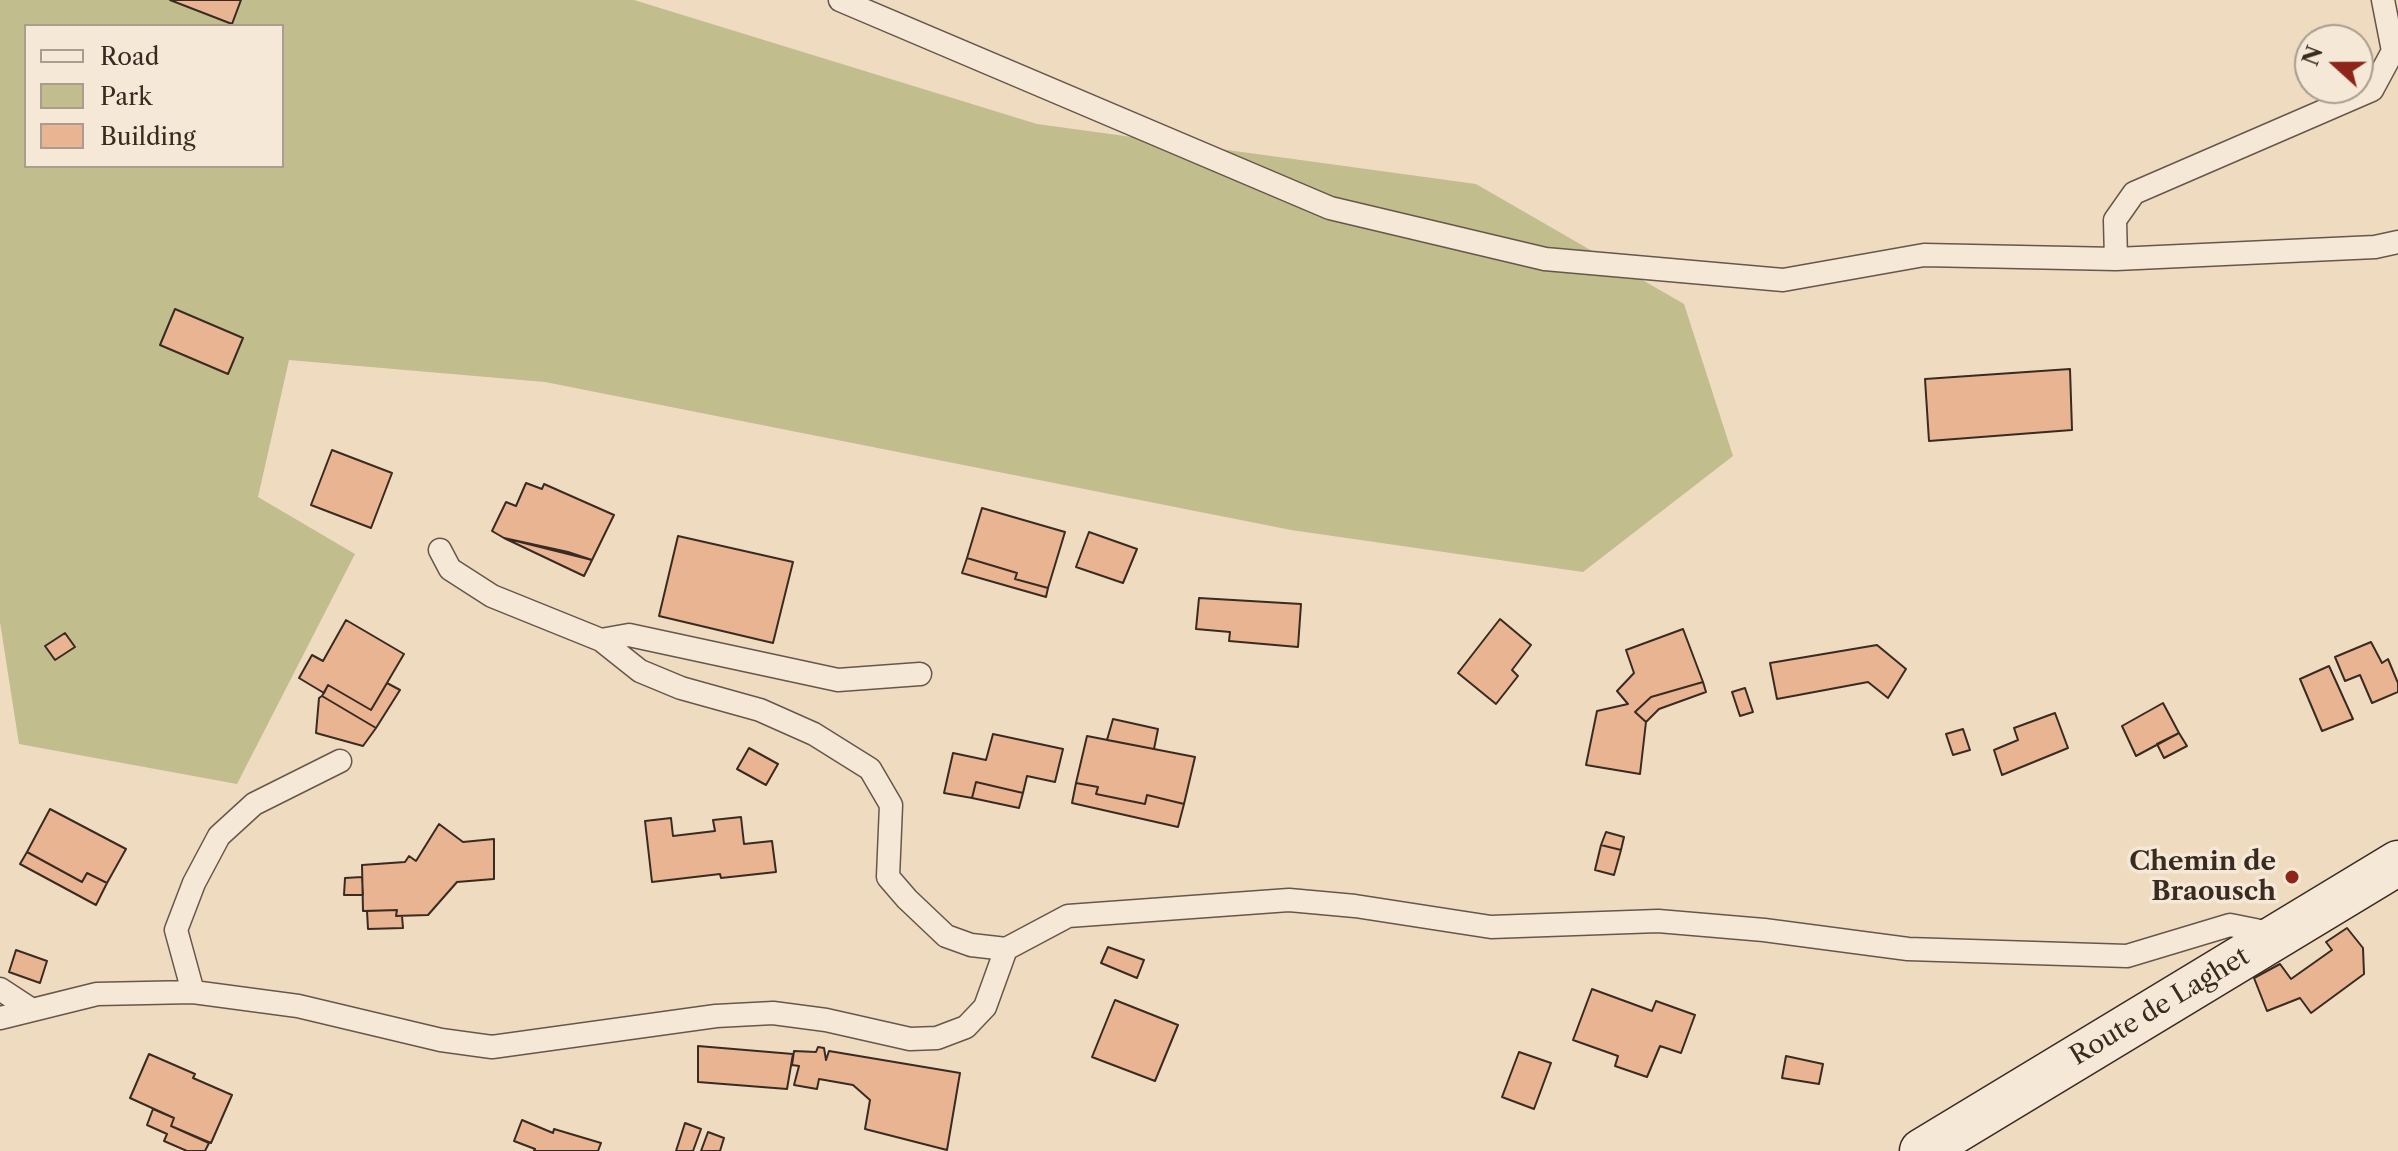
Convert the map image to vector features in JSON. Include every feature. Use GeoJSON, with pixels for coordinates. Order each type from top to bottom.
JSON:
{"type":"FeatureCollection","features":[{"type":"Feature","properties":{"kind":"main road","name":"Route de Laghet"},"geometry":{"type":"LineString","coordinates":[[1922,1151],[2398,863]]}},
{"type":"Feature","properties":{"kind":"lane"},"geometry":{"type":"LineString","coordinates":[[840,0],[1330,208],[1545,259],[1783,280],[1924,255],[2116,259],[2375,247],[2398,242]]}},
{"type":"Feature","properties":{"kind":"lane"},"geometry":{"type":"LineString","coordinates":[[2116,259],[2115,220],[2134,193],[2372,90],[2393,51],[2383,0]]}},
{"type":"Feature","properties":{"kind":"lane"},"geometry":{"type":"LineString","coordinates":[[440,550],[450,569],[492,596],[601,640],[640,671],[681,688],[760,710],[814,734],[870,769],[891,805],[888,877],[946,936],[971,945],[1006,949],[1068,916],[1289,900],[1355,906],[1491,927],[1658,921],[1764,930],[1908,949],[2127,956],[2230,925],[2281,935]]}},
{"type":"Feature","properties":{"kind":"lane"},"geometry":{"type":"LineString","coordinates":[[601,640],[629,635],[838,680],[920,674]]}},
{"type":"Feature","properties":{"kind":"lane"},"geometry":{"type":"LineString","coordinates":[[193,992],[176,930],[194,883],[219,836],[254,804],[340,761]]}},
{"type":"Feature","properties":{"kind":"lane"},"geometry":{"type":"LineString","coordinates":[[0,1018],[97,994],[193,992],[298,1006],[441,1040],[492,1047],[716,1016],[773,1013],[826,1020],[910,1039],[937,1038],[966,1027],[985,1007],[1006,949]]}},
{"type":"Feature","properties":{"kind":"lane"},"geometry":{"type":"LineString","coordinates":[[0,989],[32,1010]]}},
{"type":"Feature","properties":{"kind":"green space"},"geometry":{"type":"Polygon","coordinates":[[[0,0],[634,0],[1037,124],[1476,184],[1684,304],[1733,456],[1583,572],[1291,530],[545,382],[289,360],[258,497],[355,554],[237,784],[19,744],[0,622],[0,0]]]}},
{"type":"Feature","properties":{"kind":"building"},"geometry":{"type":"Polygon","coordinates":[[[170,0],[241,0],[232,24],[170,0]]]}},
{"type":"Feature","properties":{"kind":"building"},"geometry":{"type":"Polygon","coordinates":[[[175,309],[243,338],[228,374],[160,345],[175,309]]]}},
{"type":"Feature","properties":{"kind":"building"},"geometry":{"type":"Polygon","coordinates":[[[2070,369],[2072,430],[1929,441],[1925,379],[2070,369]]]}},
{"type":"Feature","properties":{"kind":"building"},"geometry":{"type":"Polygon","coordinates":[[[332,450],[392,473],[371,528],[311,505],[332,450]]]}},
{"type":"Feature","properties":{"kind":"building"},"geometry":{"type":"Polygon","coordinates":[[[526,483],[542,489],[544,484],[614,515],[592,560],[504,538],[492,531],[506,502],[516,506],[526,483]]]}},
{"type":"Feature","properties":{"kind":"building"},"geometry":{"type":"Polygon","coordinates":[[[982,508],[1065,532],[1048,588],[1015,579],[1017,573],[967,558],[982,508]]]}},
{"type":"Feature","properties":{"kind":"building"},"geometry":{"type":"Polygon","coordinates":[[[1089,532],[1137,549],[1123,583],[1076,567],[1089,532]]]}},
{"type":"Feature","properties":{"kind":"building"},"geometry":{"type":"Polygon","coordinates":[[[678,536],[793,562],[773,643],[659,616],[678,536]]]}},
{"type":"Feature","properties":{"kind":"building"},"geometry":{"type":"Polygon","coordinates":[[[504,538],[568,552],[592,560],[584,576],[504,538]]]}},
{"type":"Feature","properties":{"kind":"building"},"geometry":{"type":"Polygon","coordinates":[[[967,558],[1017,573],[1015,579],[1048,588],[1046,597],[962,573],[967,558]]]}},
{"type":"Feature","properties":{"kind":"building"},"geometry":{"type":"Polygon","coordinates":[[[1199,598],[1301,604],[1298,647],[1229,641],[1230,632],[1196,629],[1199,598]]]}},
{"type":"Feature","properties":{"kind":"building"},"geometry":{"type":"Polygon","coordinates":[[[1500,619],[1531,645],[1512,670],[1518,676],[1496,704],[1458,673],[1500,619]]]}},
{"type":"Feature","properties":{"kind":"building"},"geometry":{"type":"Polygon","coordinates":[[[346,620],[404,654],[371,710],[328,685],[324,693],[299,678],[312,655],[323,661],[346,620]]]}},
{"type":"Feature","properties":{"kind":"building"},"geometry":{"type":"Polygon","coordinates":[[[1683,629],[1703,682],[1651,697],[1635,712],[1646,722],[1640,774],[1586,765],[1597,711],[1628,704],[1617,691],[1634,673],[1626,650],[1683,629]]]}},
{"type":"Feature","properties":{"kind":"building"},"geometry":{"type":"Polygon","coordinates":[[[65,633],[75,647],[55,660],[45,646],[65,633]]]}},
{"type":"Feature","properties":{"kind":"building"},"geometry":{"type":"Polygon","coordinates":[[[2371,642],[2382,663],[2388,659],[2398,683],[2398,692],[2372,703],[2360,675],[2345,681],[2335,657],[2371,642]]]}},
{"type":"Feature","properties":{"kind":"building"},"geometry":{"type":"Polygon","coordinates":[[[1877,645],[1906,669],[1888,698],[1868,682],[1777,699],[1770,663],[1877,645]]]}},
{"type":"Feature","properties":{"kind":"building"},"geometry":{"type":"Polygon","coordinates":[[[2329,666],[2353,719],[2322,731],[2300,679],[2329,666]]]}},
{"type":"Feature","properties":{"kind":"building"},"geometry":{"type":"Polygon","coordinates":[[[1703,682],[1706,692],[1659,709],[1646,722],[1635,712],[1651,697],[1703,682]]]}},
{"type":"Feature","properties":{"kind":"building"},"geometry":{"type":"Polygon","coordinates":[[[387,683],[400,690],[376,728],[322,696],[328,685],[371,710],[387,683]]]}},
{"type":"Feature","properties":{"kind":"building"},"geometry":{"type":"Polygon","coordinates":[[[1745,688],[1753,712],[1740,716],[1732,692],[1745,688]]]}},
{"type":"Feature","properties":{"kind":"building"},"geometry":{"type":"Polygon","coordinates":[[[322,696],[376,728],[363,746],[316,733],[319,698],[322,696]]]}},
{"type":"Feature","properties":{"kind":"building"},"geometry":{"type":"Polygon","coordinates":[[[2163,703],[2179,733],[2136,756],[2122,726],[2163,703]]]}},
{"type":"Feature","properties":{"kind":"building"},"geometry":{"type":"Polygon","coordinates":[[[2055,713],[2068,748],[2002,775],[1994,750],[2018,740],[2014,728],[2055,713]]]}},
{"type":"Feature","properties":{"kind":"building"},"geometry":{"type":"Polygon","coordinates":[[[1113,719],[1158,729],[1154,749],[1107,740],[1113,719]]]}},
{"type":"Feature","properties":{"kind":"building"},"geometry":{"type":"Polygon","coordinates":[[[1963,729],[1970,750],[1953,755],[1946,734],[1963,729]]]}},
{"type":"Feature","properties":{"kind":"building"},"geometry":{"type":"Polygon","coordinates":[[[2179,733],[2187,746],[2164,758],[2157,744],[2179,733]]]}},
{"type":"Feature","properties":{"kind":"building"},"geometry":{"type":"Polygon","coordinates":[[[993,734],[1063,749],[1055,782],[1027,776],[1023,793],[976,782],[972,798],[944,793],[953,753],[986,760],[993,734]]]}},
{"type":"Feature","properties":{"kind":"building"},"geometry":{"type":"Polygon","coordinates":[[[1087,736],[1195,757],[1184,804],[1147,795],[1145,804],[1096,794],[1098,787],[1076,783],[1087,736]]]}},
{"type":"Feature","properties":{"kind":"building"},"geometry":{"type":"Polygon","coordinates":[[[749,748],[778,764],[766,785],[737,769],[749,748]]]}},
{"type":"Feature","properties":{"kind":"building"},"geometry":{"type":"Polygon","coordinates":[[[976,782],[1023,793],[1019,808],[972,798],[976,782]]]}},
{"type":"Feature","properties":{"kind":"building"},"geometry":{"type":"Polygon","coordinates":[[[1076,783],[1098,787],[1096,794],[1145,804],[1147,795],[1184,804],[1178,827],[1072,803],[1076,783]]]}},
{"type":"Feature","properties":{"kind":"building"},"geometry":{"type":"Polygon","coordinates":[[[50,809],[126,849],[107,883],[87,873],[82,882],[27,852],[50,809]]]}},
{"type":"Feature","properties":{"kind":"building"},"geometry":{"type":"Polygon","coordinates":[[[741,817],[744,844],[772,841],[776,872],[721,878],[720,874],[652,882],[645,821],[671,818],[673,836],[715,831],[713,820],[741,817]]]}},
{"type":"Feature","properties":{"kind":"building"},"geometry":{"type":"Polygon","coordinates":[[[439,824],[463,842],[494,839],[494,879],[457,882],[428,915],[396,916],[397,910],[363,911],[362,865],[405,862],[409,856],[416,861],[439,824]]]}},
{"type":"Feature","properties":{"kind":"building"},"geometry":{"type":"Polygon","coordinates":[[[1606,832],[1624,837],[1621,850],[1601,845],[1606,832]]]}},
{"type":"Feature","properties":{"kind":"building"},"geometry":{"type":"Polygon","coordinates":[[[1601,845],[1621,850],[1614,875],[1595,870],[1601,845]]]}},
{"type":"Feature","properties":{"kind":"building"},"geometry":{"type":"Polygon","coordinates":[[[27,852],[82,882],[87,873],[107,883],[96,905],[20,864],[27,852]]]}},
{"type":"Feature","properties":{"kind":"building"},"geometry":{"type":"Polygon","coordinates":[[[362,877],[363,895],[344,895],[345,878],[362,877]]]}},
{"type":"Feature","properties":{"kind":"building"},"geometry":{"type":"Polygon","coordinates":[[[397,910],[396,916],[402,916],[403,928],[368,929],[367,911],[397,910]]]}},
{"type":"Feature","properties":{"kind":"building"},"geometry":{"type":"Polygon","coordinates":[[[2347,928],[2363,948],[2364,974],[2311,1013],[2300,998],[2267,1011],[2254,978],[2280,964],[2291,979],[2332,950],[2326,942],[2347,928]]]}},
{"type":"Feature","properties":{"kind":"building"},"geometry":{"type":"Polygon","coordinates":[[[1108,947],[1144,960],[1137,978],[1101,963],[1108,947]]]}},
{"type":"Feature","properties":{"kind":"building"},"geometry":{"type":"Polygon","coordinates":[[[16,950],[47,961],[40,983],[9,972],[16,950]]]}},
{"type":"Feature","properties":{"kind":"building"},"geometry":{"type":"Polygon","coordinates":[[[1592,989],[1652,1011],[1656,1001],[1695,1015],[1681,1053],[1660,1046],[1647,1077],[1615,1066],[1618,1056],[1573,1040],[1592,989]]]}},
{"type":"Feature","properties":{"kind":"building"},"geometry":{"type":"Polygon","coordinates":[[[1115,1000],[1178,1025],[1155,1081],[1092,1057],[1115,1000]]]}},
{"type":"Feature","properties":{"kind":"building"},"geometry":{"type":"Polygon","coordinates":[[[698,1046],[793,1054],[787,1089],[698,1082],[698,1046]]]}},
{"type":"Feature","properties":{"kind":"building"},"geometry":{"type":"Polygon","coordinates":[[[818,1047],[824,1048],[826,1060],[829,1051],[960,1073],[947,1150],[865,1129],[870,1100],[853,1085],[819,1079],[817,1089],[794,1085],[799,1066],[792,1065],[794,1051],[816,1052],[818,1047]]]}},
{"type":"Feature","properties":{"kind":"building"},"geometry":{"type":"Polygon","coordinates":[[[1519,1052],[1551,1063],[1534,1109],[1502,1097],[1519,1052]]]}},
{"type":"Feature","properties":{"kind":"building"},"geometry":{"type":"Polygon","coordinates":[[[149,1054],[195,1074],[193,1078],[232,1095],[211,1143],[171,1126],[174,1118],[130,1098],[149,1054]]]}},
{"type":"Feature","properties":{"kind":"building"},"geometry":{"type":"Polygon","coordinates":[[[1786,1056],[1823,1064],[1819,1084],[1782,1078],[1786,1056]]]}},
{"type":"Feature","properties":{"kind":"building"},"geometry":{"type":"Polygon","coordinates":[[[153,1109],[174,1118],[171,1126],[209,1143],[205,1151],[187,1151],[164,1141],[167,1134],[147,1125],[153,1109]]]}},
{"type":"Feature","properties":{"kind":"building"},"geometry":{"type":"Polygon","coordinates":[[[522,1120],[553,1133],[554,1129],[601,1143],[598,1151],[534,1151],[514,1141],[522,1120]]]}},
{"type":"Feature","properties":{"kind":"building"},"geometry":{"type":"Polygon","coordinates":[[[685,1123],[701,1129],[693,1151],[676,1151],[685,1123]]]}},
{"type":"Feature","properties":{"kind":"building"},"geometry":{"type":"Polygon","coordinates":[[[708,1132],[724,1138],[720,1151],[701,1151],[708,1132]]]}},
{"type":"Feature","properties":{"kind":"place","name":"Chemin de Braousch"},"geometry":{"type":"Point","coordinates":[2292,877]}}]}
